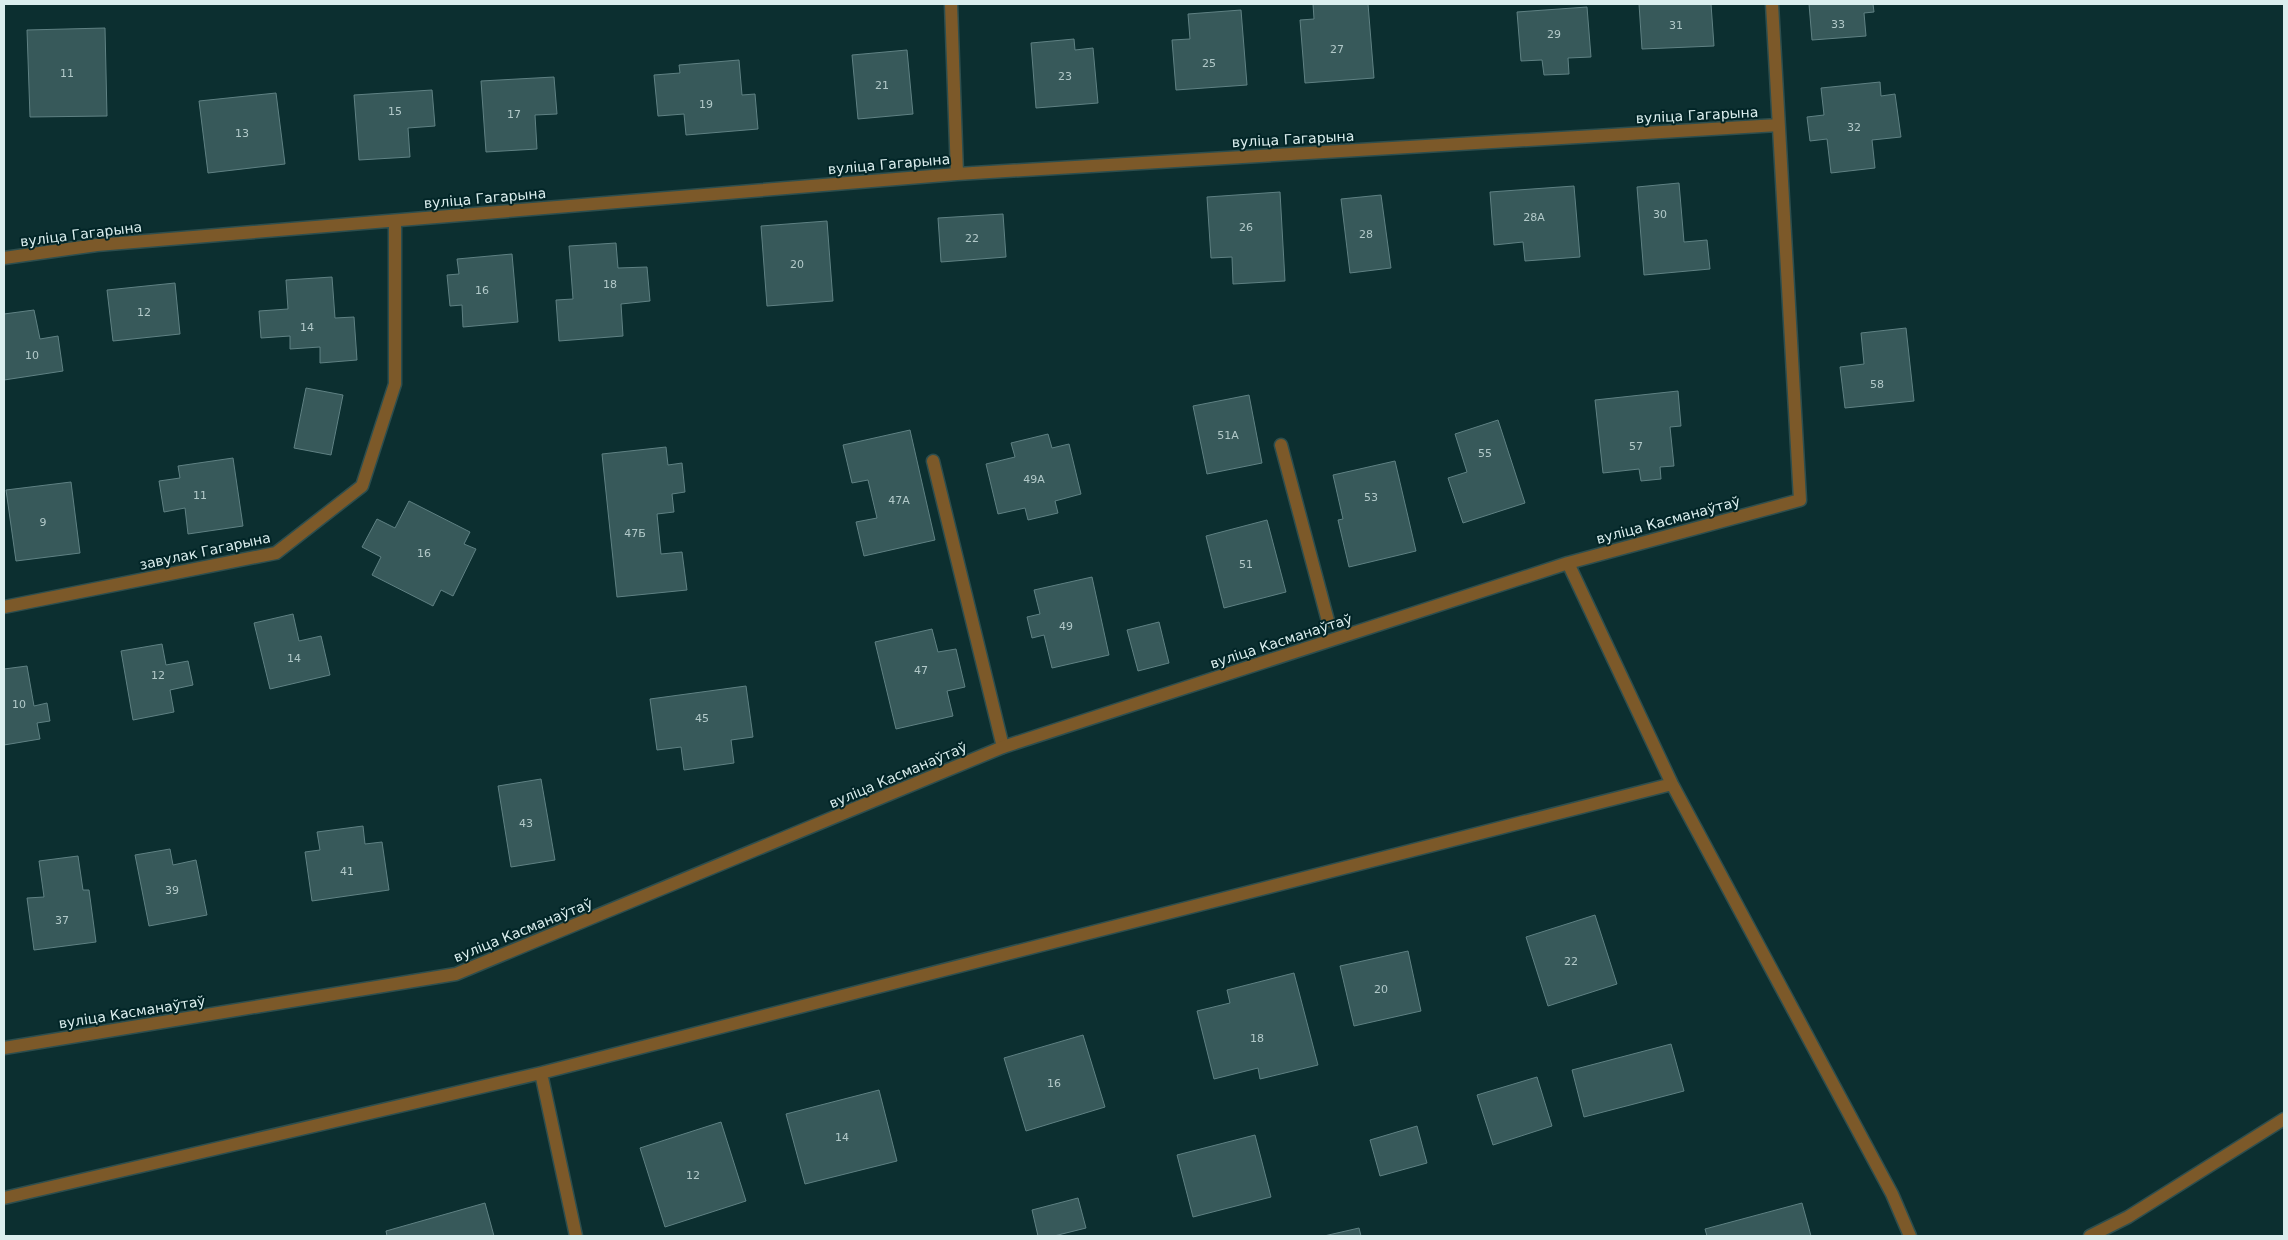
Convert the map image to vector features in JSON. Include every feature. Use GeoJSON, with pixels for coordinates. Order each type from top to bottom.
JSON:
{"type":"FeatureCollection","features":[{"type":"Feature","properties":{"kind":"street"},"geometry":{"type":"LineString","coordinates":[[951,4],[956,174]]}},
{"type":"Feature","properties":{"kind":"street"},"geometry":{"type":"LineString","coordinates":[[1772,4],[1778,126]]}},
{"type":"Feature","properties":{"kind":"street","name":"вуліца Гагарына"},"geometry":{"type":"LineString","coordinates":[[4,258],[97,245],[956,174],[1778,126]]}},
{"type":"Feature","properties":{"kind":"street","name":"вуліца Касманаўтаў"},"geometry":{"type":"LineString","coordinates":[[4,1048],[456,974],[1003,747],[1568,563],[1800,500],[1778,126]]}},
{"type":"Feature","properties":{"kind":"street","name":"завулак Гагарына"},"geometry":{"type":"LineString","coordinates":[[4,607],[276,553],[362,486],[395,384],[395,221]]}},
{"type":"Feature","properties":{"kind":"street"},"geometry":{"type":"LineString","coordinates":[[1281,445],[1328,621]]}},
{"type":"Feature","properties":{"kind":"street"},"geometry":{"type":"LineString","coordinates":[[933,461],[1003,747]]}},
{"type":"Feature","properties":{"kind":"street"},"geometry":{"type":"LineString","coordinates":[[1568,563],[1672,784],[1888,1186],[1910,1236]]}},
{"type":"Feature","properties":{"kind":"street"},"geometry":{"type":"LineString","coordinates":[[4,1198],[541,1073],[1672,784]]}},
{"type":"Feature","properties":{"kind":"street"},"geometry":{"type":"LineString","coordinates":[[541,1073],[576,1236]]}},
{"type":"Feature","properties":{"kind":"street"},"geometry":{"type":"LineString","coordinates":[[2090,1236],[2128,1217],[2284,1119]]}},
{"type":"Feature","properties":{"kind":"building"},"geometry":{"type":"Polygon","coordinates":[[[1313,4],[1368,4],[1374,78],[1305,83],[1300,20],[1314,19],[1313,4]]]}},
{"type":"Feature","properties":{"kind":"building"},"geometry":{"type":"Polygon","coordinates":[[[1639,4],[1711,4],[1714,46],[1642,49],[1639,4]]]}},
{"type":"Feature","properties":{"kind":"building"},"geometry":{"type":"Polygon","coordinates":[[[1809,4],[1873,4],[1874,12],[1864,13],[1866,36],[1812,40],[1809,4]]]}},
{"type":"Feature","properties":{"kind":"building"},"geometry":{"type":"Polygon","coordinates":[[[1587,7],[1591,57],[1568,58],[1569,74],[1544,75],[1542,60],[1521,61],[1517,12],[1587,7]]]}},
{"type":"Feature","properties":{"kind":"building"},"geometry":{"type":"Polygon","coordinates":[[[1241,10],[1247,85],[1176,90],[1172,40],[1190,39],[1188,14],[1241,10]]]}},
{"type":"Feature","properties":{"kind":"building"},"geometry":{"type":"Polygon","coordinates":[[[105,28],[107,116],[30,117],[27,30],[105,28]]]}},
{"type":"Feature","properties":{"kind":"building"},"geometry":{"type":"Polygon","coordinates":[[[1074,39],[1075,50],[1093,48],[1098,103],[1036,108],[1031,43],[1074,39]]]}},
{"type":"Feature","properties":{"kind":"building"},"geometry":{"type":"Polygon","coordinates":[[[907,50],[913,114],[858,119],[852,55],[907,50]]]}},
{"type":"Feature","properties":{"kind":"building"},"geometry":{"type":"Polygon","coordinates":[[[739,60],[742,95],[755,94],[758,129],[686,135],[684,114],[658,116],[654,75],[680,73],[679,65],[739,60]]]}},
{"type":"Feature","properties":{"kind":"building"},"geometry":{"type":"Polygon","coordinates":[[[554,77],[557,114],[535,115],[537,149],[486,152],[481,81],[554,77]]]}},
{"type":"Feature","properties":{"kind":"building"},"geometry":{"type":"Polygon","coordinates":[[[1880,82],[1881,96],[1895,94],[1901,137],[1872,140],[1875,168],[1831,173],[1827,139],[1810,141],[1807,117],[1824,115],[1821,88],[1880,82]]]}},
{"type":"Feature","properties":{"kind":"building"},"geometry":{"type":"Polygon","coordinates":[[[432,90],[435,126],[408,128],[410,157],[359,160],[354,95],[432,90]]]}},
{"type":"Feature","properties":{"kind":"building"},"geometry":{"type":"Polygon","coordinates":[[[276,93],[285,164],[208,173],[199,101],[276,93]]]}},
{"type":"Feature","properties":{"kind":"building"},"geometry":{"type":"Polygon","coordinates":[[[1679,183],[1684,242],[1707,240],[1710,269],[1644,275],[1637,187],[1679,183]]]}},
{"type":"Feature","properties":{"kind":"building"},"geometry":{"type":"Polygon","coordinates":[[[1574,186],[1580,257],[1525,261],[1523,242],[1494,245],[1490,192],[1574,186]]]}},
{"type":"Feature","properties":{"kind":"building"},"geometry":{"type":"Polygon","coordinates":[[[1280,192],[1285,281],[1233,284],[1232,257],[1211,258],[1207,197],[1280,192]]]}},
{"type":"Feature","properties":{"kind":"building"},"geometry":{"type":"Polygon","coordinates":[[[1381,195],[1391,268],[1350,273],[1341,199],[1381,195]]]}},
{"type":"Feature","properties":{"kind":"building"},"geometry":{"type":"Polygon","coordinates":[[[1003,214],[1006,257],[941,262],[938,218],[1003,214]]]}},
{"type":"Feature","properties":{"kind":"building"},"geometry":{"type":"Polygon","coordinates":[[[827,221],[833,301],[767,306],[761,226],[827,221]]]}},
{"type":"Feature","properties":{"kind":"building"},"geometry":{"type":"Polygon","coordinates":[[[616,243],[618,268],[647,267],[650,301],[621,304],[623,336],[559,341],[556,300],[573,299],[569,246],[616,243]]]}},
{"type":"Feature","properties":{"kind":"building"},"geometry":{"type":"Polygon","coordinates":[[[512,254],[518,322],[463,327],[462,305],[450,306],[447,275],[459,274],[457,259],[512,254]]]}},
{"type":"Feature","properties":{"kind":"building"},"geometry":{"type":"Polygon","coordinates":[[[332,277],[335,318],[354,317],[357,360],[320,363],[320,347],[290,349],[290,336],[261,338],[259,311],[288,309],[286,280],[332,277]]]}},
{"type":"Feature","properties":{"kind":"building"},"geometry":{"type":"Polygon","coordinates":[[[175,283],[180,334],[113,341],[107,290],[175,283]]]}},
{"type":"Feature","properties":{"kind":"building"},"geometry":{"type":"Polygon","coordinates":[[[34,310],[40,339],[58,336],[63,371],[4,380],[4,314],[34,310]]]}},
{"type":"Feature","properties":{"kind":"building"},"geometry":{"type":"Polygon","coordinates":[[[1906,328],[1914,401],[1845,408],[1840,367],[1864,364],[1861,333],[1906,328]]]}},
{"type":"Feature","properties":{"kind":"building"},"geometry":{"type":"Polygon","coordinates":[[[306,388],[343,395],[331,455],[294,448],[306,388]]]}},
{"type":"Feature","properties":{"kind":"building"},"geometry":{"type":"Polygon","coordinates":[[[1678,391],[1681,426],[1670,427],[1674,466],[1660,467],[1661,479],[1641,481],[1639,469],[1603,473],[1595,400],[1678,391]]]}},
{"type":"Feature","properties":{"kind":"building"},"geometry":{"type":"Polygon","coordinates":[[[1249,395],[1262,463],[1207,474],[1193,406],[1249,395]]]}},
{"type":"Feature","properties":{"kind":"building"},"geometry":{"type":"Polygon","coordinates":[[[1498,420],[1525,503],[1463,523],[1448,478],[1467,472],[1455,434],[1498,420]]]}},
{"type":"Feature","properties":{"kind":"building"},"geometry":{"type":"Polygon","coordinates":[[[910,430],[935,540],[864,556],[856,522],[877,518],[868,480],[852,483],[843,445],[910,430]]]}},
{"type":"Feature","properties":{"kind":"building"},"geometry":{"type":"Polygon","coordinates":[[[1048,434],[1052,448],[1069,444],[1081,494],[1055,501],[1058,513],[1028,520],[1025,508],[998,514],[986,464],[1015,457],[1011,443],[1048,434]]]}},
{"type":"Feature","properties":{"kind":"building"},"geometry":{"type":"Polygon","coordinates":[[[666,447],[668,465],[682,463],[685,492],[672,494],[674,512],[657,514],[661,554],[682,552],[687,590],[617,597],[602,454],[666,447]]]}},
{"type":"Feature","properties":{"kind":"building"},"geometry":{"type":"Polygon","coordinates":[[[233,458],[243,526],[188,534],[185,508],[164,512],[159,481],[180,478],[178,466],[233,458]]]}},
{"type":"Feature","properties":{"kind":"building"},"geometry":{"type":"Polygon","coordinates":[[[1395,461],[1416,551],[1349,567],[1338,520],[1343,519],[1333,475],[1395,461]]]}},
{"type":"Feature","properties":{"kind":"building"},"geometry":{"type":"Polygon","coordinates":[[[71,482],[80,553],[16,561],[6,490],[71,482]]]}},
{"type":"Feature","properties":{"kind":"building"},"geometry":{"type":"Polygon","coordinates":[[[409,501],[470,532],[464,544],[476,549],[453,596],[441,590],[433,606],[372,575],[381,557],[362,547],[377,519],[395,528],[409,501]]]}},
{"type":"Feature","properties":{"kind":"building"},"geometry":{"type":"Polygon","coordinates":[[[1267,520],[1286,592],[1224,608],[1206,536],[1267,520]]]}},
{"type":"Feature","properties":{"kind":"building"},"geometry":{"type":"Polygon","coordinates":[[[1092,577],[1109,655],[1052,668],[1044,635],[1032,638],[1027,617],[1040,614],[1034,590],[1092,577]]]}},
{"type":"Feature","properties":{"kind":"building"},"geometry":{"type":"Polygon","coordinates":[[[293,614],[299,641],[321,636],[330,675],[270,689],[254,623],[293,614]]]}},
{"type":"Feature","properties":{"kind":"building"},"geometry":{"type":"Polygon","coordinates":[[[1159,622],[1169,663],[1138,671],[1127,630],[1159,622]]]}},
{"type":"Feature","properties":{"kind":"building"},"geometry":{"type":"Polygon","coordinates":[[[932,629],[938,652],[956,649],[965,687],[947,691],[953,716],[896,729],[875,642],[932,629]]]}},
{"type":"Feature","properties":{"kind":"building"},"geometry":{"type":"Polygon","coordinates":[[[162,644],[166,665],[188,661],[193,685],[170,690],[174,712],[133,720],[121,651],[162,644]]]}},
{"type":"Feature","properties":{"kind":"building"},"geometry":{"type":"Polygon","coordinates":[[[27,666],[34,706],[47,703],[50,721],[37,723],[40,739],[4,745],[4,669],[27,666]]]}},
{"type":"Feature","properties":{"kind":"building"},"geometry":{"type":"Polygon","coordinates":[[[746,686],[753,737],[731,740],[734,763],[684,770],[681,747],[657,750],[650,699],[746,686]]]}},
{"type":"Feature","properties":{"kind":"building"},"geometry":{"type":"Polygon","coordinates":[[[541,779],[555,860],[511,867],[498,786],[541,779]]]}},
{"type":"Feature","properties":{"kind":"building"},"geometry":{"type":"Polygon","coordinates":[[[363,826],[365,844],[382,842],[389,890],[312,901],[305,852],[320,850],[317,832],[363,826]]]}},
{"type":"Feature","properties":{"kind":"building"},"geometry":{"type":"Polygon","coordinates":[[[170,849],[173,865],[196,860],[207,915],[149,926],[135,855],[170,849]]]}},
{"type":"Feature","properties":{"kind":"building"},"geometry":{"type":"Polygon","coordinates":[[[78,856],[83,890],[89,890],[96,942],[34,950],[27,898],[44,897],[39,861],[78,856]]]}},
{"type":"Feature","properties":{"kind":"building"},"geometry":{"type":"Polygon","coordinates":[[[1595,915],[1617,984],[1548,1006],[1526,937],[1595,915]]]}},
{"type":"Feature","properties":{"kind":"building"},"geometry":{"type":"Polygon","coordinates":[[[1408,951],[1421,1011],[1354,1026],[1340,966],[1408,951]]]}},
{"type":"Feature","properties":{"kind":"building"},"geometry":{"type":"Polygon","coordinates":[[[1294,973],[1318,1065],[1260,1079],[1258,1068],[1214,1079],[1197,1011],[1230,1003],[1227,990],[1294,973]]]}},
{"type":"Feature","properties":{"kind":"building"},"geometry":{"type":"Polygon","coordinates":[[[1083,1035],[1105,1107],[1026,1131],[1004,1058],[1083,1035]]]}},
{"type":"Feature","properties":{"kind":"building"},"geometry":{"type":"Polygon","coordinates":[[[1671,1044],[1684,1091],[1584,1117],[1572,1070],[1671,1044]]]}},
{"type":"Feature","properties":{"kind":"building"},"geometry":{"type":"Polygon","coordinates":[[[1537,1077],[1552,1126],[1493,1145],[1477,1095],[1537,1077]]]}},
{"type":"Feature","properties":{"kind":"building"},"geometry":{"type":"Polygon","coordinates":[[[879,1090],[897,1161],[805,1184],[786,1114],[879,1090]]]}},
{"type":"Feature","properties":{"kind":"building"},"geometry":{"type":"Polygon","coordinates":[[[721,1122],[746,1201],[665,1227],[640,1148],[721,1122]]]}},
{"type":"Feature","properties":{"kind":"building"},"geometry":{"type":"Polygon","coordinates":[[[1417,1126],[1427,1163],[1380,1176],[1370,1140],[1417,1126]]]}},
{"type":"Feature","properties":{"kind":"building"},"geometry":{"type":"Polygon","coordinates":[[[1255,1135],[1271,1197],[1193,1217],[1177,1155],[1255,1135]]]}},
{"type":"Feature","properties":{"kind":"building"},"geometry":{"type":"Polygon","coordinates":[[[1078,1198],[1086,1228],[1054,1236],[1038,1236],[1032,1210],[1078,1198]]]}},
{"type":"Feature","properties":{"kind":"building"},"geometry":{"type":"Polygon","coordinates":[[[485,1203],[494,1236],[387,1236],[386,1231],[485,1203]]]}},
{"type":"Feature","properties":{"kind":"building"},"geometry":{"type":"Polygon","coordinates":[[[1802,1203],[1811,1236],[1707,1236],[1705,1229],[1802,1203]]]}},
{"type":"Feature","properties":{"kind":"building"},"geometry":{"type":"Polygon","coordinates":[[[1359,1228],[1361,1236],[1324,1236],[1359,1228]]]}}]}
